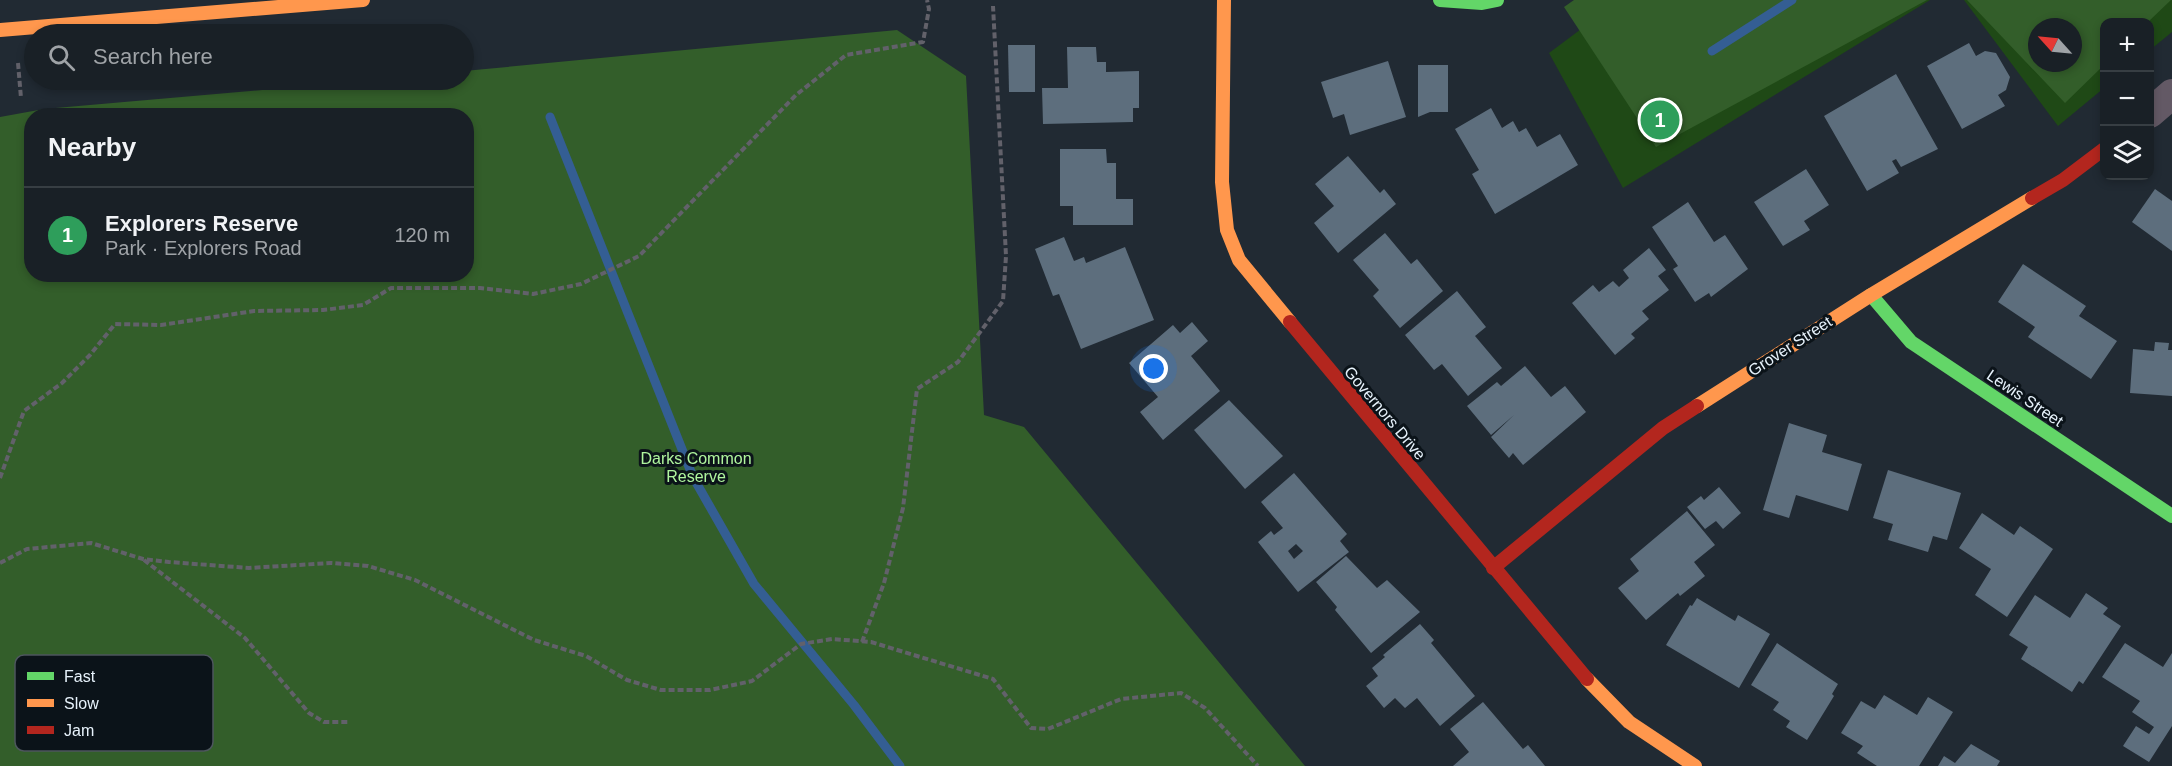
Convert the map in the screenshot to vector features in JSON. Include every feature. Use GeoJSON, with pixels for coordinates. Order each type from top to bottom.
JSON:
{"type":"FeatureCollection","features":[{"type":"Feature","properties":{"kind":"street"},"geometry":{"type":"LineString","coordinates":[[73,24],[363,0]]}},
{"type":"Feature","properties":{"kind":"street","name":"Governors Drive"},"geometry":{"type":"LineString","coordinates":[[1224,0],[1221,52],[1222,198],[1227,231],[1233,251],[1249,276],[1493,568],[1621,714],[1652,740],[1695,766]]}},
{"type":"Feature","properties":{"kind":"street"},"geometry":{"type":"LineString","coordinates":[[1440,0],[1482,3],[1497,0]]}},
{"type":"Feature","properties":{"kind":"street"},"geometry":{"type":"LineString","coordinates":[[0,30],[24,28]]}},
{"type":"Feature","properties":{"kind":"street"},"geometry":{"type":"LineString","coordinates":[[2154,110],[2172,94]]}},
{"type":"Feature","properties":{"kind":"street","name":"Grover Street"},"geometry":{"type":"LineString","coordinates":[[1493,568],[1663,428],[1870,295],[2047,190],[2100,152]]}},
{"type":"Feature","properties":{"kind":"street","name":"Lewis Street"},"geometry":{"type":"LineString","coordinates":[[1870,295],[1911,342],[2172,516]]}},
{"type":"Feature","properties":{"kind":"path"},"geometry":{"type":"LineString","coordinates":[[0,478],[24,411],[62,383],[90,355],[115,324],[161,325],[254,311],[333,309],[363,305],[390,288],[480,288],[533,294],[581,284],[639,256],[796,95],[846,55],[923,42],[929,9],[927,0]]}},
{"type":"Feature","properties":{"kind":"path"},"geometry":{"type":"LineString","coordinates":[[862,642],[884,583],[903,508],[917,389],[958,362],[1002,301],[1006,256],[993,6]]}},
{"type":"Feature","properties":{"kind":"path"},"geometry":{"type":"LineString","coordinates":[[18,63],[21,98]]}},
{"type":"Feature","properties":{"kind":"path"},"geometry":{"type":"LineString","coordinates":[[0,563],[27,549],[91,543],[143,559],[249,568],[331,563],[368,566],[415,580],[534,640],[586,656],[627,680],[661,690],[710,690],[752,681],[801,644],[832,639],[862,642],[993,679],[1030,728],[1048,729],[1121,699],[1181,693],[1205,708],[1258,766]]}},
{"type":"Feature","properties":{"kind":"path"},"geometry":{"type":"LineString","coordinates":[[143,559],[245,638],[309,713],[324,722],[348,722]]}},
{"type":"Feature","properties":{"kind":"green space"},"geometry":{"type":"Polygon","coordinates":[[[1574,0],[1927,0],[1656,147],[1564,7],[1574,0]]]}},
{"type":"Feature","properties":{"kind":"green space"},"geometry":{"type":"Polygon","coordinates":[[[1620,0],[1930,0],[1623,188],[1549,53],[1620,0]]]}},
{"type":"Feature","properties":{"kind":"green space"},"geometry":{"type":"Polygon","coordinates":[[[1964,0],[2172,0],[2172,32],[2154,47],[2154,18],[2100,18],[2100,91],[2058,126],[1964,0]]]}},
{"type":"Feature","properties":{"kind":"green space"},"geometry":{"type":"Polygon","coordinates":[[[1967,0],[2171,0],[2152,18],[2100,18],[2100,69],[2065,103],[2036,72],[2082,72],[2082,18],[2028,18],[2028,64],[1967,0]]]}},
{"type":"Feature","properties":{"kind":"green space","name":"Darks Common Reserve"},"geometry":{"type":"Polygon","coordinates":[[[897,30],[966,76],[984,415],[1024,427],[1305,766],[0,766],[0,117],[24,113],[24,282],[474,282],[474,108],[56,108],[263,90],[474,90],[474,70],[897,30]]]}},
{"type":"Feature","properties":{"kind":"building"},"geometry":{"type":"Polygon","coordinates":[[[1969,43],[1976,56],[1985,51],[1996,53],[2010,77],[2006,90],[1998,95],[2005,106],[1962,129],[1927,66],[1969,43]]]}},
{"type":"Feature","properties":{"kind":"building"},"geometry":{"type":"Polygon","coordinates":[[[1008,45],[1035,45],[1035,92],[1009,92],[1008,45]]]}},
{"type":"Feature","properties":{"kind":"building"},"geometry":{"type":"Polygon","coordinates":[[[1067,47],[1096,47],[1097,62],[1106,62],[1106,72],[1139,71],[1139,108],[1133,108],[1133,122],[1043,124],[1042,88],[1068,88],[1067,47]]]}},
{"type":"Feature","properties":{"kind":"building"},"geometry":{"type":"Polygon","coordinates":[[[1388,61],[1406,117],[1350,135],[1344,114],[1333,118],[1321,82],[1388,61]]]}},
{"type":"Feature","properties":{"kind":"building"},"geometry":{"type":"Polygon","coordinates":[[[1418,65],[1448,65],[1448,112],[1430,112],[1418,117],[1418,65]]]}},
{"type":"Feature","properties":{"kind":"building"},"geometry":{"type":"Polygon","coordinates":[[[1896,74],[1938,149],[1901,167],[1896,159],[1892,161],[1899,173],[1867,191],[1824,116],[1896,74]]]}},
{"type":"Feature","properties":{"kind":"building"},"geometry":{"type":"Polygon","coordinates":[[[1491,108],[1502,128],[1513,121],[1519,132],[1526,128],[1537,147],[1560,134],[1578,165],[1495,214],[1472,174],[1479,170],[1455,129],[1491,108]]]}},
{"type":"Feature","properties":{"kind":"building"},"geometry":{"type":"Polygon","coordinates":[[[1060,149],[1106,149],[1107,163],[1116,163],[1116,199],[1133,199],[1133,225],[1073,225],[1073,206],[1060,206],[1060,149]]]}},
{"type":"Feature","properties":{"kind":"building"},"geometry":{"type":"Polygon","coordinates":[[[1348,156],[1380,193],[1384,189],[1396,204],[1338,253],[1314,223],[1334,206],[1315,184],[1348,156]]]}},
{"type":"Feature","properties":{"kind":"building"},"geometry":{"type":"Polygon","coordinates":[[[1806,169],[1829,205],[1804,221],[1810,230],[1783,246],[1754,202],[1806,169]]]}},
{"type":"Feature","properties":{"kind":"building"},"geometry":{"type":"Polygon","coordinates":[[[2155,189],[2172,201],[2172,251],[2132,222],[2155,189]]]}},
{"type":"Feature","properties":{"kind":"building"},"geometry":{"type":"Polygon","coordinates":[[[1688,202],[1714,242],[1725,235],[1748,269],[1711,297],[1709,293],[1695,302],[1673,269],[1678,266],[1652,227],[1688,202]]]}},
{"type":"Feature","properties":{"kind":"building"},"geometry":{"type":"Polygon","coordinates":[[[1385,233],[1411,264],[1417,259],[1443,291],[1400,328],[1373,296],[1379,290],[1353,260],[1385,233]]]}},
{"type":"Feature","properties":{"kind":"building"},"geometry":{"type":"Polygon","coordinates":[[[1064,237],[1074,261],[1084,257],[1086,263],[1125,247],[1154,320],[1081,349],[1059,294],[1053,296],[1035,249],[1064,237]]]}},
{"type":"Feature","properties":{"kind":"building"},"geometry":{"type":"Polygon","coordinates":[[[1649,248],[1666,270],[1658,276],[1669,290],[1642,311],[1649,319],[1631,334],[1635,338],[1615,355],[1572,303],[1593,285],[1599,292],[1613,281],[1619,287],[1629,278],[1623,270],[1649,248]]]}},
{"type":"Feature","properties":{"kind":"building"},"geometry":{"type":"Polygon","coordinates":[[[2023,264],[2086,306],[2079,316],[2117,341],[2091,379],[2028,337],[2035,327],[1998,302],[2023,264]]]}},
{"type":"Feature","properties":{"kind":"building"},"geometry":{"type":"Polygon","coordinates":[[[1457,291],[1486,327],[1475,336],[1502,368],[1468,396],[1442,364],[1434,370],[1405,335],[1457,291]]]}},
{"type":"Feature","properties":{"kind":"building"},"geometry":{"type":"Polygon","coordinates":[[[1192,322],[1208,341],[1191,356],[1220,391],[1163,440],[1140,412],[1158,397],[1129,363],[1173,325],[1180,333],[1192,322]]]}},
{"type":"Feature","properties":{"kind":"building"},"geometry":{"type":"Polygon","coordinates":[[[2155,342],[2169,343],[2168,350],[2172,350],[2172,396],[2130,393],[2133,349],[2154,351],[2155,342]]]}},
{"type":"Feature","properties":{"kind":"building"},"geometry":{"type":"Polygon","coordinates":[[[1525,366],[1551,397],[1565,386],[1586,412],[1523,465],[1513,453],[1509,458],[1491,437],[1514,415],[1491,435],[1467,406],[1497,382],[1501,386],[1525,366]]]}},
{"type":"Feature","properties":{"kind":"building"},"geometry":{"type":"Polygon","coordinates":[[[1229,400],[1283,456],[1245,489],[1194,430],[1229,400]]]}},
{"type":"Feature","properties":{"kind":"building"},"geometry":{"type":"Polygon","coordinates":[[[1789,423],[1827,435],[1822,452],[1862,464],[1848,511],[1796,495],[1789,518],[1763,510],[1789,423]]]}},
{"type":"Feature","properties":{"kind":"building"},"geometry":{"type":"Polygon","coordinates":[[[1888,470],[1961,493],[1947,540],[1933,536],[1928,552],[1888,540],[1893,524],[1873,518],[1888,470]]]}},
{"type":"Feature","properties":{"kind":"building"},"geometry":{"type":"Polygon","coordinates":[[[1294,473],[1347,534],[1340,541],[1349,552],[1298,592],[1258,542],[1271,531],[1274,535],[1283,528],[1261,502],[1294,473]],[[1296,544],[1288,551],[1294,559],[1303,551],[1296,544]]]}},
{"type":"Feature","properties":{"kind":"building"},"geometry":{"type":"Polygon","coordinates":[[[1719,487],[1741,513],[1723,529],[1716,521],[1705,529],[1687,507],[1701,496],[1704,500],[1719,487]]]}},
{"type":"Feature","properties":{"kind":"building"},"geometry":{"type":"Polygon","coordinates":[[[1687,511],[1715,545],[1694,562],[1705,576],[1680,596],[1678,593],[1646,620],[1618,588],[1639,571],[1630,559],[1687,511]]]}},
{"type":"Feature","properties":{"kind":"building"},"geometry":{"type":"Polygon","coordinates":[[[1982,513],[2014,535],[2020,526],[2053,549],[2007,617],[1975,595],[1991,569],[1959,548],[1982,513]]]}},
{"type":"Feature","properties":{"kind":"building"},"geometry":{"type":"Polygon","coordinates":[[[1346,556],[1377,588],[1387,580],[1420,612],[1371,653],[1335,610],[1337,607],[1316,582],[1346,556]]]}},
{"type":"Feature","properties":{"kind":"building"},"geometry":{"type":"Polygon","coordinates":[[[2086,593],[2108,608],[2103,614],[2121,626],[2083,684],[2079,681],[2072,692],[2021,659],[2028,647],[2009,635],[2035,595],[2070,618],[2086,593]]]}},
{"type":"Feature","properties":{"kind":"building"},"geometry":{"type":"Polygon","coordinates":[[[1697,598],[1735,621],[1738,615],[1770,634],[1739,688],[1666,645],[1690,605],[1692,606],[1697,598]]]}},
{"type":"Feature","properties":{"kind":"building"},"geometry":{"type":"Polygon","coordinates":[[[1420,624],[1434,640],[1431,643],[1475,696],[1440,726],[1417,698],[1405,708],[1395,698],[1384,708],[1366,686],[1378,676],[1372,668],[1385,657],[1383,655],[1420,624]]]}},
{"type":"Feature","properties":{"kind":"building"},"geometry":{"type":"Polygon","coordinates":[[[1777,643],[1838,684],[1832,694],[1834,696],[1807,740],[1786,727],[1790,721],[1773,710],[1779,702],[1751,685],[1777,643]]]}},
{"type":"Feature","properties":{"kind":"building"},"geometry":{"type":"Polygon","coordinates":[[[2125,643],[2163,667],[2172,653],[2172,726],[2149,762],[2123,746],[2136,726],[2149,734],[2154,727],[2132,712],[2140,701],[2102,677],[2125,643]]]}},
{"type":"Feature","properties":{"kind":"building"},"geometry":{"type":"Polygon","coordinates":[[[1884,695],[1917,715],[1928,697],[1953,712],[1919,766],[1877,766],[1857,753],[1863,746],[1841,733],[1861,701],[1875,709],[1884,695]]]}},
{"type":"Feature","properties":{"kind":"building"},"geometry":{"type":"Polygon","coordinates":[[[1483,702],[1523,749],[1528,745],[1545,766],[1453,766],[1469,752],[1450,729],[1483,702]]]}},
{"type":"Feature","properties":{"kind":"building"},"geometry":{"type":"Polygon","coordinates":[[[1971,744],[2000,761],[1997,766],[1938,766],[1944,756],[1955,763],[1971,744]]]}},
{"type":"Feature","properties":{"kind":"waterway"},"geometry":{"type":"LineString","coordinates":[[1712,51],[1792,0]]}},
{"type":"Feature","properties":{"kind":"waterway"},"geometry":{"type":"LineString","coordinates":[[550,117],[693,477],[754,584],[854,705],[900,766]]}},
{"type":"Feature","properties":{"kind":"traffic: fast"},"geometry":{"type":"LineString","coordinates":[[1440,0],[1482,3],[1497,0]]}},
{"type":"Feature","properties":{"kind":"traffic: fast"},"geometry":{"type":"LineString","coordinates":[[1871,295],[1911,342],[2172,516]]}},
{"type":"Feature","properties":{"kind":"traffic: slow"},"geometry":{"type":"LineString","coordinates":[[73,24],[363,0]]}},
{"type":"Feature","properties":{"kind":"traffic: slow"},"geometry":{"type":"LineString","coordinates":[[1224,0],[1222,182],[1227,230],[1239,260],[1290,322]]}},
{"type":"Feature","properties":{"kind":"traffic: slow"},"geometry":{"type":"LineString","coordinates":[[0,30],[24,28]]}},
{"type":"Feature","properties":{"kind":"traffic: slow"},"geometry":{"type":"LineString","coordinates":[[1697,406],[1871,295],[2032,198]]}},
{"type":"Feature","properties":{"kind":"traffic: slow"},"geometry":{"type":"LineString","coordinates":[[1587,679],[1629,722],[1695,766]]}},
{"type":"Feature","properties":{"kind":"traffic: jam"},"geometry":{"type":"LineString","coordinates":[[2032,198],[2063,180],[2100,152]]}},
{"type":"Feature","properties":{"kind":"traffic: jam"},"geometry":{"type":"LineString","coordinates":[[1290,322],[1587,679]]}},
{"type":"Feature","properties":{"kind":"traffic: jam"},"geometry":{"type":"LineString","coordinates":[[1493,568],[1663,428],[1697,406]]}},
{"type":"Feature","properties":{"kind":"place","name":"Explorers Reserve"},"geometry":{"type":"Point","coordinates":[1660,120]}}]}
